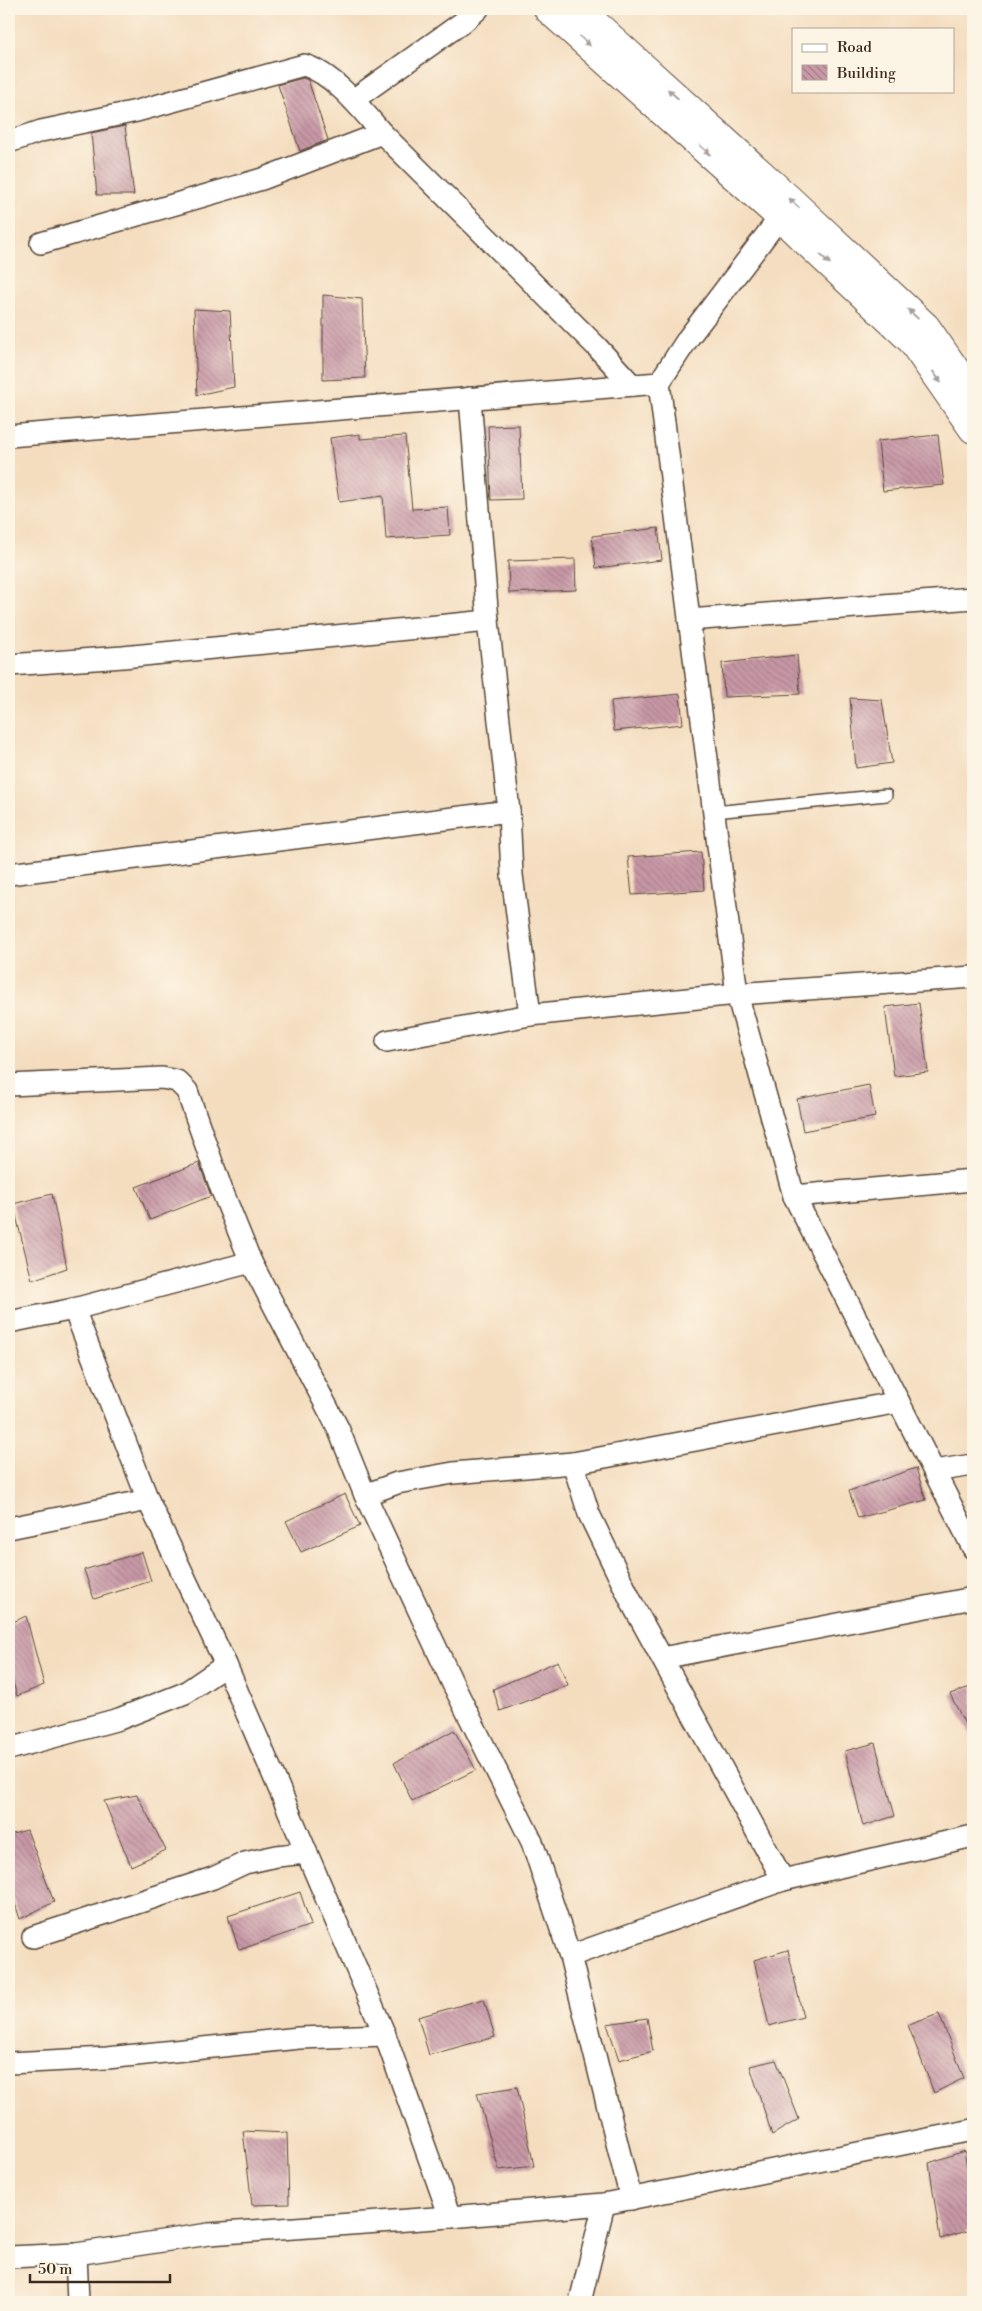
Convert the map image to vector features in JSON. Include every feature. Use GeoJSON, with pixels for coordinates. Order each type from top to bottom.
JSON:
{"type":"FeatureCollection","features":[{"type":"Feature","properties":{"kind":"street"},"geometry":{"type":"LineString","coordinates":[[353,100],[463,22],[478,9]]}},
{"type":"Feature","properties":{"kind":"street"},"geometry":{"type":"LineString","coordinates":[[548,9],[780,217],[912,340],[973,429]]}},
{"type":"Feature","properties":{"kind":"street"},"geometry":{"type":"LineString","coordinates":[[579,9],[790,199],[926,327],[973,395]]}},
{"type":"Feature","properties":{"kind":"street"},"geometry":{"type":"LineString","coordinates":[[9,142],[41,132],[137,111],[304,65],[316,69],[353,100],[382,133],[596,346],[632,385]]}},
{"type":"Feature","properties":{"kind":"street"},"geometry":{"type":"LineString","coordinates":[[41,243],[262,179],[382,133]]}},
{"type":"Feature","properties":{"kind":"street"},"geometry":{"type":"LineString","coordinates":[[780,217],[689,337],[659,383],[737,994],[794,1196],[973,1548]]}},
{"type":"Feature","properties":{"kind":"street"},"geometry":{"type":"LineString","coordinates":[[9,436],[659,383]]}},
{"type":"Feature","properties":{"kind":"street"},"geometry":{"type":"LineString","coordinates":[[470,398],[488,621],[509,812],[512,875],[530,1015]]}},
{"type":"Feature","properties":{"kind":"street"},"geometry":{"type":"LineString","coordinates":[[689,620],[973,598]]}},
{"type":"Feature","properties":{"kind":"street"},"geometry":{"type":"LineString","coordinates":[[9,665],[123,657],[488,621]]}},
{"type":"Feature","properties":{"kind":"street"},"geometry":{"type":"LineString","coordinates":[[9,874],[509,812]]}},
{"type":"Feature","properties":{"kind":"street"},"geometry":{"type":"LineString","coordinates":[[387,1041],[530,1015],[737,994],[973,976]]}},
{"type":"Feature","properties":{"kind":"street"},"geometry":{"type":"LineString","coordinates":[[9,1085],[162,1078],[176,1081],[187,1091],[221,1188],[252,1262],[338,1428],[365,1495],[453,1684],[532,1842],[570,1956],[631,2199]]}},
{"type":"Feature","properties":{"kind":"street"},"geometry":{"type":"LineString","coordinates":[[794,1196],[973,1180]]}},
{"type":"Feature","properties":{"kind":"street"},"geometry":{"type":"LineString","coordinates":[[9,1322],[74,1309],[252,1262]]}},
{"type":"Feature","properties":{"kind":"street"},"geometry":{"type":"LineString","coordinates":[[74,1309],[148,1500],[226,1665],[385,2035],[450,2217]]}},
{"type":"Feature","properties":{"kind":"street"},"geometry":{"type":"LineString","coordinates":[[365,1495],[397,1484],[453,1473],[574,1463],[899,1402]]}},
{"type":"Feature","properties":{"kind":"street"},"geometry":{"type":"LineString","coordinates":[[574,1463],[589,1514],[634,1607],[726,1778],[751,1818],[783,1880]]}},
{"type":"Feature","properties":{"kind":"street"},"geometry":{"type":"LineString","coordinates":[[934,1471],[973,1465]]}},
{"type":"Feature","properties":{"kind":"street"},"geometry":{"type":"LineString","coordinates":[[9,1528],[148,1500]]}},
{"type":"Feature","properties":{"kind":"street"},"geometry":{"type":"LineString","coordinates":[[662,1658],[973,1598]]}},
{"type":"Feature","properties":{"kind":"street"},"geometry":{"type":"LineString","coordinates":[[9,1749],[119,1719],[185,1693],[226,1665]]}},
{"type":"Feature","properties":{"kind":"street"},"geometry":{"type":"LineString","coordinates":[[570,1956],[783,1880],[973,1836]]}},
{"type":"Feature","properties":{"kind":"street"},"geometry":{"type":"LineString","coordinates":[[33,1937],[213,1878],[245,1863],[277,1856],[306,1853]]}},
{"type":"Feature","properties":{"kind":"street"},"geometry":{"type":"LineString","coordinates":[[9,2063],[107,2058],[299,2038],[385,2035]]}},
{"type":"Feature","properties":{"kind":"street"},"geometry":{"type":"LineString","coordinates":[[9,2257],[76,2254],[208,2234],[604,2204],[973,2130]]}},
{"type":"Feature","properties":{"kind":"street"},"geometry":{"type":"LineString","coordinates":[[580,2302],[604,2204]]}},
{"type":"Feature","properties":{"kind":"street"},"geometry":{"type":"LineString","coordinates":[[76,2254],[78,2302]]}},
{"type":"Feature","properties":{"kind":"lane"},"geometry":{"type":"LineString","coordinates":[[714,812],[886,795]]}},
{"type":"Feature","properties":{"kind":"building"},"geometry":{"type":"Polygon","coordinates":[[[303,78],[308,80],[328,140],[300,151],[278,85],[303,78]]]}},
{"type":"Feature","properties":{"kind":"building"},"geometry":{"type":"Polygon","coordinates":[[[125,126],[134,195],[97,195],[91,133],[125,126]]]}},
{"type":"Feature","properties":{"kind":"building"},"geometry":{"type":"Polygon","coordinates":[[[323,295],[362,299],[365,378],[323,380],[323,295]]]}},
{"type":"Feature","properties":{"kind":"building"},"geometry":{"type":"Polygon","coordinates":[[[194,309],[230,311],[234,387],[197,395],[194,309]]]}},
{"type":"Feature","properties":{"kind":"building"},"geometry":{"type":"Polygon","coordinates":[[[519,425],[522,499],[491,500],[488,426],[519,425]]]}},
{"type":"Feature","properties":{"kind":"building"},"geometry":{"type":"Polygon","coordinates":[[[360,434],[360,439],[405,436],[412,509],[448,507],[450,535],[386,539],[383,496],[339,502],[330,438],[360,434]]]}},
{"type":"Feature","properties":{"kind":"building"},"geometry":{"type":"Polygon","coordinates":[[[938,435],[944,485],[883,491],[878,441],[938,435]]]}},
{"type":"Feature","properties":{"kind":"building"},"geometry":{"type":"Polygon","coordinates":[[[658,528],[662,560],[596,568],[592,536],[658,528]]]}},
{"type":"Feature","properties":{"kind":"building"},"geometry":{"type":"Polygon","coordinates":[[[575,559],[576,590],[509,593],[508,561],[575,559]]]}},
{"type":"Feature","properties":{"kind":"building"},"geometry":{"type":"Polygon","coordinates":[[[797,655],[800,694],[724,697],[722,663],[797,655]]]}},
{"type":"Feature","properties":{"kind":"building"},"geometry":{"type":"Polygon","coordinates":[[[680,694],[683,724],[614,731],[611,701],[680,694]]]}},
{"type":"Feature","properties":{"kind":"building"},"geometry":{"type":"Polygon","coordinates":[[[850,698],[882,700],[892,763],[856,768],[850,698]]]}},
{"type":"Feature","properties":{"kind":"building"},"geometry":{"type":"Polygon","coordinates":[[[701,852],[704,890],[632,895],[628,857],[701,852]]]}},
{"type":"Feature","properties":{"kind":"building"},"geometry":{"type":"Polygon","coordinates":[[[919,1003],[928,1072],[894,1076],[885,1007],[919,1003]]]}},
{"type":"Feature","properties":{"kind":"building"},"geometry":{"type":"Polygon","coordinates":[[[869,1085],[875,1117],[803,1131],[797,1099],[869,1085]]]}},
{"type":"Feature","properties":{"kind":"building"},"geometry":{"type":"Polygon","coordinates":[[[199,1163],[211,1196],[150,1220],[136,1187],[199,1163]]]}},
{"type":"Feature","properties":{"kind":"building"},"geometry":{"type":"Polygon","coordinates":[[[52,1194],[67,1268],[32,1280],[13,1204],[52,1194]]]}},
{"type":"Feature","properties":{"kind":"building"},"geometry":{"type":"Polygon","coordinates":[[[916,1468],[926,1500],[858,1518],[849,1491],[916,1468]]]}},
{"type":"Feature","properties":{"kind":"building"},"geometry":{"type":"Polygon","coordinates":[[[345,1494],[360,1526],[301,1552],[286,1521],[345,1494]]]}},
{"type":"Feature","properties":{"kind":"building"},"geometry":{"type":"Polygon","coordinates":[[[142,1552],[151,1581],[94,1599],[84,1570],[142,1552]]]}},
{"type":"Feature","properties":{"kind":"building"},"geometry":{"type":"Polygon","coordinates":[[[26,1616],[44,1685],[17,1696],[9,1669],[9,1624],[26,1616]]]}},
{"type":"Feature","properties":{"kind":"building"},"geometry":{"type":"Polygon","coordinates":[[[558,1661],[568,1685],[500,1711],[493,1689],[558,1661]]]}},
{"type":"Feature","properties":{"kind":"building"},"geometry":{"type":"Polygon","coordinates":[[[973,1686],[973,1740],[950,1694],[973,1686]]]}},
{"type":"Feature","properties":{"kind":"building"},"geometry":{"type":"Polygon","coordinates":[[[454,1730],[476,1770],[412,1801],[394,1763],[454,1730]]]}},
{"type":"Feature","properties":{"kind":"building"},"geometry":{"type":"Polygon","coordinates":[[[875,1743],[895,1816],[863,1826],[845,1751],[875,1743]]]}},
{"type":"Feature","properties":{"kind":"building"},"geometry":{"type":"Polygon","coordinates":[[[137,1795],[166,1850],[131,1866],[104,1801],[137,1795]]]}},
{"type":"Feature","properties":{"kind":"building"},"geometry":{"type":"Polygon","coordinates":[[[27,1830],[54,1902],[20,1919],[9,1885],[9,1835],[27,1830]]]}},
{"type":"Feature","properties":{"kind":"building"},"geometry":{"type":"Polygon","coordinates":[[[300,1892],[311,1925],[239,1950],[228,1916],[300,1892]]]}},
{"type":"Feature","properties":{"kind":"building"},"geometry":{"type":"Polygon","coordinates":[[[788,1950],[803,2017],[769,2026],[754,1960],[788,1950]]]}},
{"type":"Feature","properties":{"kind":"building"},"geometry":{"type":"Polygon","coordinates":[[[484,1999],[495,2037],[429,2055],[418,2017],[484,1999]]]}},
{"type":"Feature","properties":{"kind":"building"},"geometry":{"type":"Polygon","coordinates":[[[939,2014],[964,2078],[934,2093],[908,2025],[939,2014]]]}},
{"type":"Feature","properties":{"kind":"building"},"geometry":{"type":"Polygon","coordinates":[[[647,2018],[653,2051],[619,2060],[607,2024],[647,2018]]]}},
{"type":"Feature","properties":{"kind":"building"},"geometry":{"type":"Polygon","coordinates":[[[776,2060],[799,2119],[772,2135],[750,2066],[776,2060]]]}},
{"type":"Feature","properties":{"kind":"building"},"geometry":{"type":"Polygon","coordinates":[[[517,2087],[534,2166],[499,2170],[477,2093],[517,2087]]]}},
{"type":"Feature","properties":{"kind":"building"},"geometry":{"type":"Polygon","coordinates":[[[243,2131],[287,2133],[289,2204],[252,2205],[243,2131]]]}},
{"type":"Feature","properties":{"kind":"building"},"geometry":{"type":"Polygon","coordinates":[[[964,2151],[973,2198],[973,2229],[940,2239],[929,2163],[964,2151]]]}}]}
